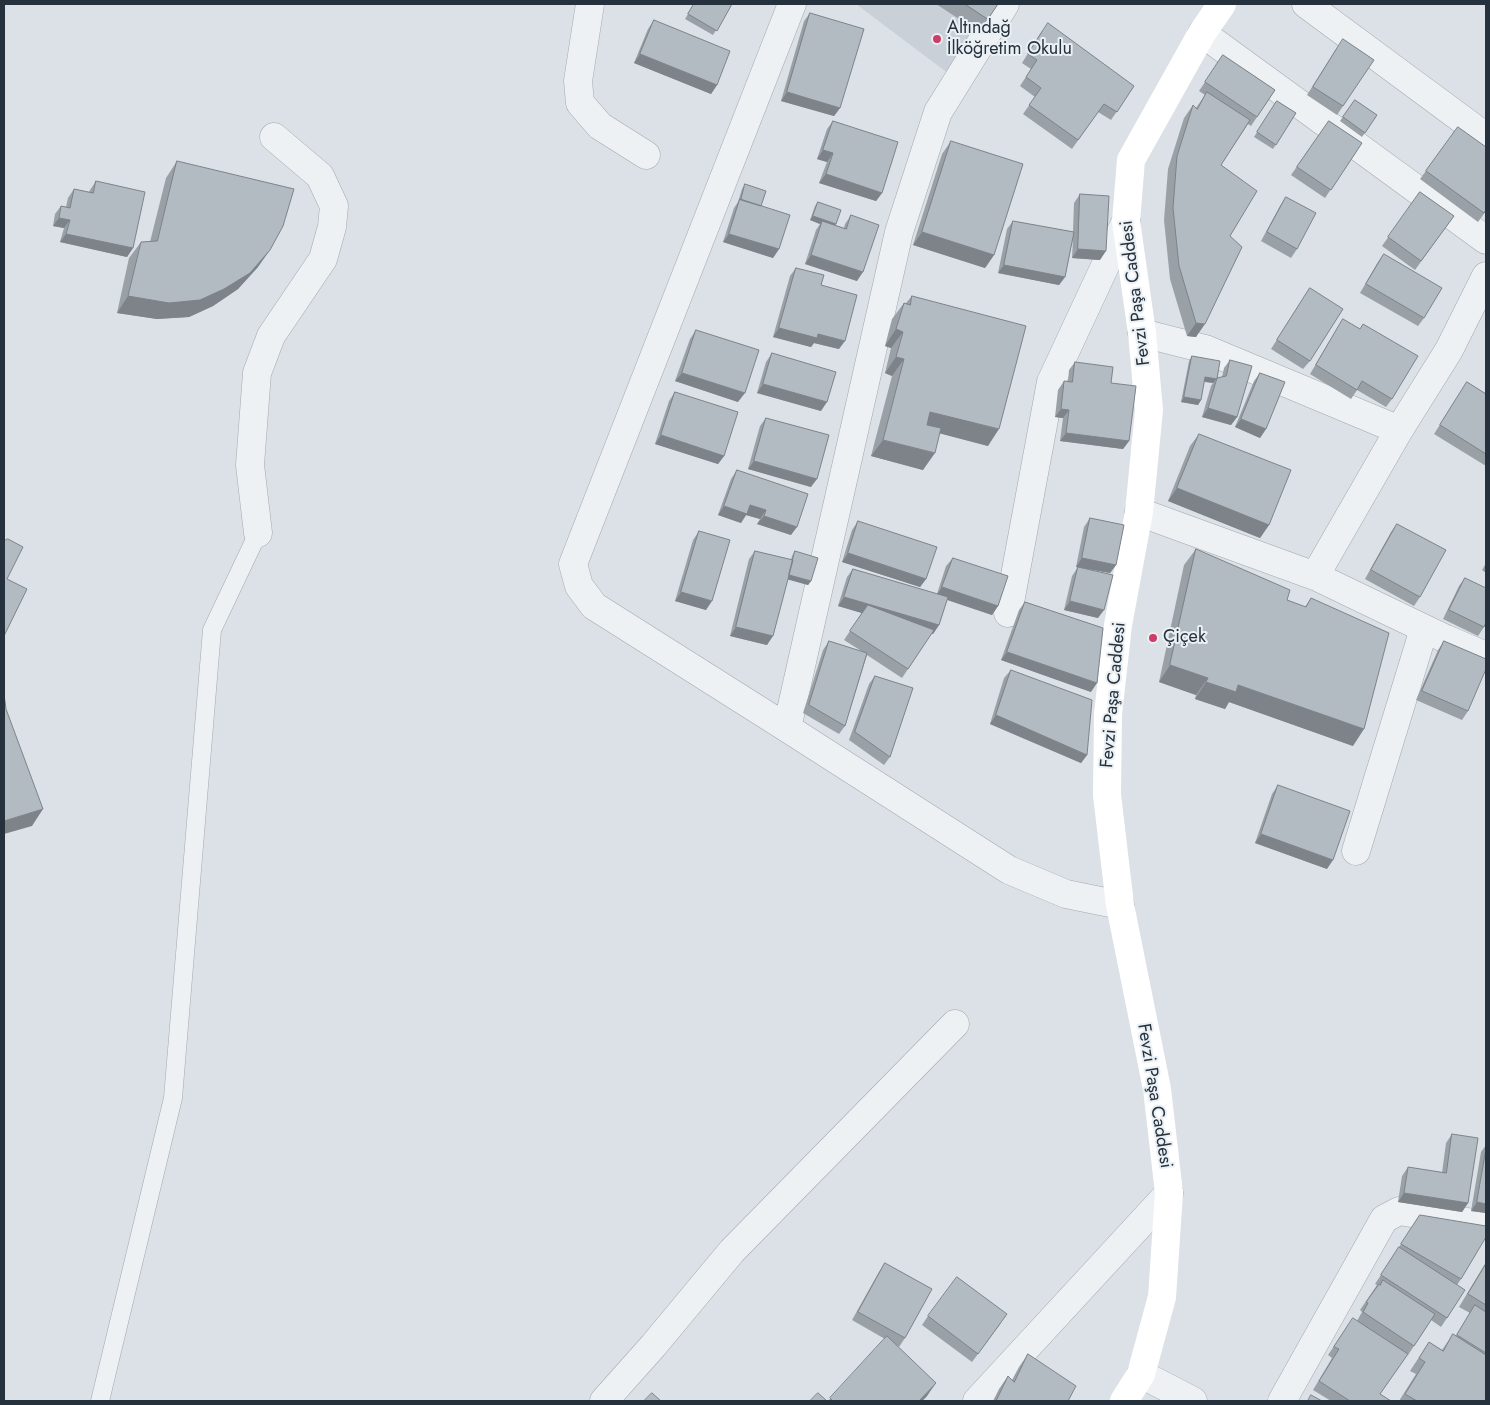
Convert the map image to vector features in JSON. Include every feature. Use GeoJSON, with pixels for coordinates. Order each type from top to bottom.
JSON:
{"type":"FeatureCollection","features":[{"type":"Feature","properties":{"kind":"street"},"geometry":{"type":"LineString","coordinates":[[590,4],[578,81],[580,103],[600,126],[646,155]]}},
{"type":"Feature","properties":{"kind":"street"},"geometry":{"type":"LineString","coordinates":[[792,4],[573,564],[579,586],[594,606],[1010,870],[1066,894],[1120,905]]}},
{"type":"Feature","properties":{"kind":"street"},"geometry":{"type":"LineString","coordinates":[[787,728],[899,232],[938,112],[1005,4]]}},
{"type":"Feature","properties":{"kind":"street","name":"Fevzi Paşa Caddesi"},"geometry":{"type":"LineString","coordinates":[[1124,1401],[1141,1374],[1162,1297],[1169,1193],[1157,1089],[1120,905],[1107,795],[1108,714],[1118,625],[1139,512],[1149,410],[1142,333],[1126,220],[1131,160],[1202,33],[1222,4]]}},
{"type":"Feature","properties":{"kind":"street"},"geometry":{"type":"LineString","coordinates":[[1306,4],[1486,137]]}},
{"type":"Feature","properties":{"kind":"street"},"geometry":{"type":"LineString","coordinates":[[1202,33],[1486,240]]}},
{"type":"Feature","properties":{"kind":"street"},"geometry":{"type":"LineString","coordinates":[[258,533],[250,465],[257,373],[271,336],[323,259],[332,227],[334,206],[320,176],[274,137]]}},
{"type":"Feature","properties":{"kind":"street"},"geometry":{"type":"LineString","coordinates":[[1008,614],[1051,382],[1126,220]]}},
{"type":"Feature","properties":{"kind":"street"},"geometry":{"type":"LineString","coordinates":[[1315,576],[1399,430],[1449,350],[1486,276]]}},
{"type":"Feature","properties":{"kind":"street"},"geometry":{"type":"LineString","coordinates":[[1142,333],[1205,348],[1399,430]]}},
{"type":"Feature","properties":{"kind":"street"},"geometry":{"type":"LineString","coordinates":[[1139,512],[1315,576],[1424,629],[1486,656]]}},
{"type":"Feature","properties":{"kind":"street"},"geometry":{"type":"LineString","coordinates":[[1356,851],[1424,629]]}},
{"type":"Feature","properties":{"kind":"street"},"geometry":{"type":"LineString","coordinates":[[604,1401],[653,1346],[732,1251],[955,1024]]}},
{"type":"Feature","properties":{"kind":"street"},"geometry":{"type":"LineString","coordinates":[[977,1401],[1169,1193]]}},
{"type":"Feature","properties":{"kind":"street"},"geometry":{"type":"LineString","coordinates":[[1282,1401],[1384,1219],[1399,1211],[1486,1225]]}},
{"type":"Feature","properties":{"kind":"street"},"geometry":{"type":"LineString","coordinates":[[1141,1374],[1193,1401]]}},
{"type":"Feature","properties":{"kind":"lane"},"geometry":{"type":"LineString","coordinates":[[100,1401],[172,1098],[212,630],[258,533]]}},
{"type":"Feature","properties":{"kind":"shaded area","name":"Altındağ İlköğretim Okulu"},"geometry":{"type":"Polygon","coordinates":[[[856,4],[993,4],[949,74],[856,4]]]}},
{"type":"Feature","properties":{"kind":"building"},"geometry":{"type":"Polygon","coordinates":[[[694,4],[732,4],[717,31],[688,14],[694,4]]]}},
{"type":"Feature","properties":{"kind":"building"},"geometry":{"type":"Polygon","coordinates":[[[965,4],[998,4],[988,19],[965,4]]]}},
{"type":"Feature","properties":{"kind":"building"},"geometry":{"type":"Polygon","coordinates":[[[810,13],[864,29],[840,108],[787,92],[810,13]]]}},
{"type":"Feature","properties":{"kind":"building"},"geometry":{"type":"Polygon","coordinates":[[[654,20],[730,51],[717,85],[640,54],[654,20]]]}},
{"type":"Feature","properties":{"kind":"building"},"geometry":{"type":"Polygon","coordinates":[[[1048,23],[1134,86],[1117,112],[1104,104],[1078,140],[1029,105],[1041,88],[1026,77],[1037,60],[1028,54],[1048,23]]]}},
{"type":"Feature","properties":{"kind":"building"},"geometry":{"type":"Polygon","coordinates":[[[1343,39],[1374,60],[1343,106],[1313,87],[1343,39]]]}},
{"type":"Feature","properties":{"kind":"building"},"geometry":{"type":"Polygon","coordinates":[[[1223,55],[1275,90],[1257,117],[1205,82],[1223,55]]]}},
{"type":"Feature","properties":{"kind":"building"},"geometry":{"type":"Polygon","coordinates":[[[1207,92],[1250,120],[1221,165],[1257,191],[1230,236],[1242,247],[1205,324],[1196,323],[1179,266],[1173,208],[1177,156],[1193,105],[1197,109],[1207,92]]]}},
{"type":"Feature","properties":{"kind":"building"},"geometry":{"type":"Polygon","coordinates":[[[1355,100],[1377,115],[1365,133],[1343,117],[1355,100]]]}},
{"type":"Feature","properties":{"kind":"building"},"geometry":{"type":"Polygon","coordinates":[[[1277,101],[1296,113],[1276,145],[1257,132],[1277,101]]]}},
{"type":"Feature","properties":{"kind":"building"},"geometry":{"type":"Polygon","coordinates":[[[833,121],[898,142],[882,193],[826,174],[833,153],[823,150],[833,121]]]}},
{"type":"Feature","properties":{"kind":"building"},"geometry":{"type":"Polygon","coordinates":[[[1329,121],[1362,143],[1331,190],[1297,167],[1329,121]]]}},
{"type":"Feature","properties":{"kind":"building"},"geometry":{"type":"Polygon","coordinates":[[[1458,127],[1486,147],[1486,210],[1484,213],[1426,171],[1458,127]]]}},
{"type":"Feature","properties":{"kind":"building"},"geometry":{"type":"Polygon","coordinates":[[[951,141],[1023,164],[994,255],[922,232],[951,141]]]}},
{"type":"Feature","properties":{"kind":"building"},"geometry":{"type":"Polygon","coordinates":[[[177,161],[294,189],[283,226],[270,250],[250,273],[224,289],[200,300],[169,303],[128,296],[141,242],[157,241],[177,161]]]}},
{"type":"Feature","properties":{"kind":"building"},"geometry":{"type":"Polygon","coordinates":[[[96,181],[145,192],[133,248],[66,234],[70,220],[59,218],[61,206],[70,208],[74,189],[93,193],[96,181]]]}},
{"type":"Feature","properties":{"kind":"building"},"geometry":{"type":"Polygon","coordinates":[[[745,184],[766,191],[761,206],[741,200],[745,184]]]}},
{"type":"Feature","properties":{"kind":"building"},"geometry":{"type":"Polygon","coordinates":[[[1420,192],[1454,216],[1421,261],[1388,237],[1420,192]]]}},
{"type":"Feature","properties":{"kind":"building"},"geometry":{"type":"Polygon","coordinates":[[[1080,194],[1109,196],[1106,251],[1078,249],[1080,194]]]}},
{"type":"Feature","properties":{"kind":"building"},"geometry":{"type":"Polygon","coordinates":[[[1286,197],[1316,213],[1297,249],[1267,232],[1286,197]]]}},
{"type":"Feature","properties":{"kind":"building"},"geometry":{"type":"Polygon","coordinates":[[[740,199],[790,215],[779,249],[729,234],[740,199]]]}},
{"type":"Feature","properties":{"kind":"building"},"geometry":{"type":"Polygon","coordinates":[[[818,202],[841,210],[836,224],[813,216],[818,202]]]}},
{"type":"Feature","properties":{"kind":"building"},"geometry":{"type":"Polygon","coordinates":[[[851,215],[879,225],[863,272],[811,255],[822,221],[846,229],[851,215]]]}},
{"type":"Feature","properties":{"kind":"building"},"geometry":{"type":"Polygon","coordinates":[[[1013,221],[1074,232],[1065,277],[1004,265],[1013,221]]]}},
{"type":"Feature","properties":{"kind":"building"},"geometry":{"type":"Polygon","coordinates":[[[1384,254],[1442,288],[1424,318],[1366,284],[1384,254]]]}},
{"type":"Feature","properties":{"kind":"building"},"geometry":{"type":"Polygon","coordinates":[[[796,268],[824,275],[821,285],[857,295],[845,341],[818,334],[817,338],[779,328],[796,268]]]}},
{"type":"Feature","properties":{"kind":"building"},"geometry":{"type":"Polygon","coordinates":[[[1310,288],[1343,309],[1310,361],[1277,340],[1310,288]]]}},
{"type":"Feature","properties":{"kind":"building"},"geometry":{"type":"Polygon","coordinates":[[[912,296],[1026,326],[999,429],[930,412],[927,425],[941,428],[935,453],[883,440],[904,359],[896,357],[903,332],[896,329],[904,303],[910,305],[912,296]]]}},
{"type":"Feature","properties":{"kind":"building"},"geometry":{"type":"Polygon","coordinates":[[[1343,319],[1360,329],[1363,324],[1418,356],[1392,399],[1362,381],[1357,390],[1316,365],[1343,319]]]}},
{"type":"Feature","properties":{"kind":"building"},"geometry":{"type":"Polygon","coordinates":[[[696,330],[759,350],[745,393],[682,373],[696,330]]]}},
{"type":"Feature","properties":{"kind":"building"},"geometry":{"type":"Polygon","coordinates":[[[772,353],[836,372],[827,402],[763,384],[772,353]]]}},
{"type":"Feature","properties":{"kind":"building"},"geometry":{"type":"Polygon","coordinates":[[[1192,356],[1220,361],[1217,379],[1205,377],[1201,400],[1184,397],[1192,356]]]}},
{"type":"Feature","properties":{"kind":"building"},"geometry":{"type":"Polygon","coordinates":[[[1230,360],[1252,366],[1237,417],[1208,408],[1217,378],[1226,376],[1230,360]]]}},
{"type":"Feature","properties":{"kind":"building"},"geometry":{"type":"Polygon","coordinates":[[[1075,362],[1113,367],[1111,383],[1136,386],[1129,441],[1066,433],[1069,410],[1061,409],[1064,381],[1072,382],[1075,362]]]}},
{"type":"Feature","properties":{"kind":"building"},"geometry":{"type":"Polygon","coordinates":[[[1260,373],[1285,382],[1266,429],[1241,419],[1260,373]]]}},
{"type":"Feature","properties":{"kind":"building"},"geometry":{"type":"Polygon","coordinates":[[[1467,382],[1486,394],[1486,454],[1440,425],[1467,382]]]}},
{"type":"Feature","properties":{"kind":"building"},"geometry":{"type":"Polygon","coordinates":[[[675,392],[738,412],[724,456],[661,435],[675,392]]]}},
{"type":"Feature","properties":{"kind":"building"},"geometry":{"type":"Polygon","coordinates":[[[766,418],[829,435],[817,479],[754,461],[766,418]]]}},
{"type":"Feature","properties":{"kind":"building"},"geometry":{"type":"Polygon","coordinates":[[[1199,434],[1291,470],[1269,525],[1177,488],[1199,434]]]}},
{"type":"Feature","properties":{"kind":"building"},"geometry":{"type":"Polygon","coordinates":[[[737,470],[808,494],[797,527],[764,516],[766,510],[750,505],[747,514],[724,506],[737,470]]]}},
{"type":"Feature","properties":{"kind":"building"},"geometry":{"type":"Polygon","coordinates":[[[1090,518],[1124,525],[1116,565],[1082,558],[1090,518]]]}},
{"type":"Feature","properties":{"kind":"building"},"geometry":{"type":"Polygon","coordinates":[[[858,521],[937,547],[926,579],[848,553],[858,521]]]}},
{"type":"Feature","properties":{"kind":"building"},"geometry":{"type":"Polygon","coordinates":[[[1397,524],[1446,550],[1420,597],[1371,570],[1397,524]]]}},
{"type":"Feature","properties":{"kind":"building"},"geometry":{"type":"Polygon","coordinates":[[[699,531],[730,540],[712,601],[681,592],[699,531]]]}},
{"type":"Feature","properties":{"kind":"building"},"geometry":{"type":"Polygon","coordinates":[[[8,539],[23,547],[7,579],[27,589],[4,636],[4,541],[8,539]]]}},
{"type":"Feature","properties":{"kind":"building"},"geometry":{"type":"Polygon","coordinates":[[[1196,549],[1290,590],[1287,600],[1306,607],[1311,598],[1389,633],[1364,729],[1238,685],[1236,692],[1206,682],[1208,678],[1170,665],[1196,549]]]}},
{"type":"Feature","properties":{"kind":"building"},"geometry":{"type":"Polygon","coordinates":[[[755,551],[793,560],[773,636],[736,627],[755,551]]]}},
{"type":"Feature","properties":{"kind":"building"},"geometry":{"type":"Polygon","coordinates":[[[795,551],[818,558],[811,581],[789,575],[795,551]]]}},
{"type":"Feature","properties":{"kind":"building"},"geometry":{"type":"Polygon","coordinates":[[[953,558],[1008,576],[998,606],[942,587],[953,558]]]}},
{"type":"Feature","properties":{"kind":"building"},"geometry":{"type":"Polygon","coordinates":[[[1078,567],[1113,575],[1104,610],[1070,601],[1078,567]]]}},
{"type":"Feature","properties":{"kind":"building"},"geometry":{"type":"Polygon","coordinates":[[[853,569],[948,597],[939,625],[844,597],[853,569]]]}},
{"type":"Feature","properties":{"kind":"building"},"geometry":{"type":"Polygon","coordinates":[[[1465,578],[1486,588],[1486,622],[1484,627],[1449,610],[1465,578]]]}},
{"type":"Feature","properties":{"kind":"building"},"geometry":{"type":"Polygon","coordinates":[[[1025,602],[1103,628],[1097,683],[1007,652],[1025,602]]]}},
{"type":"Feature","properties":{"kind":"building"},"geometry":{"type":"Polygon","coordinates":[[[868,605],[934,630],[908,669],[850,631],[868,605]]]}},
{"type":"Feature","properties":{"kind":"building"},"geometry":{"type":"Polygon","coordinates":[[[829,641],[867,653],[845,726],[809,705],[829,641]]]}},
{"type":"Feature","properties":{"kind":"building"},"geometry":{"type":"Polygon","coordinates":[[[1444,641],[1486,659],[1486,669],[1468,711],[1422,691],[1444,641]]]}},
{"type":"Feature","properties":{"kind":"building"},"geometry":{"type":"Polygon","coordinates":[[[1011,670],[1092,700],[1087,755],[996,715],[1011,670]]]}},
{"type":"Feature","properties":{"kind":"building"},"geometry":{"type":"Polygon","coordinates":[[[875,676],[913,688],[890,757],[855,732],[875,676]]]}},
{"type":"Feature","properties":{"kind":"building"},"geometry":{"type":"Polygon","coordinates":[[[4,694],[6,709],[43,809],[4,821],[4,694]]]}},
{"type":"Feature","properties":{"kind":"building"},"geometry":{"type":"Polygon","coordinates":[[[1278,785],[1350,811],[1333,860],[1261,834],[1278,785]]]}},
{"type":"Feature","properties":{"kind":"building"},"geometry":{"type":"Polygon","coordinates":[[[1452,1134],[1478,1138],[1468,1203],[1404,1193],[1408,1167],[1446,1173],[1452,1134]]]}},
{"type":"Feature","properties":{"kind":"building"},"geometry":{"type":"Polygon","coordinates":[[[1486,1149],[1486,1204],[1477,1202],[1486,1149]]]}},
{"type":"Feature","properties":{"kind":"building"},"geometry":{"type":"Polygon","coordinates":[[[1420,1215],[1486,1226],[1486,1237],[1461,1279],[1401,1244],[1420,1215]]]}},
{"type":"Feature","properties":{"kind":"building"},"geometry":{"type":"Polygon","coordinates":[[[1399,1247],[1465,1290],[1447,1318],[1381,1275],[1399,1247]]]}},
{"type":"Feature","properties":{"kind":"building"},"geometry":{"type":"Polygon","coordinates":[[[885,1263],[932,1289],[905,1338],[858,1312],[885,1263]]]}},
{"type":"Feature","properties":{"kind":"building"},"geometry":{"type":"Polygon","coordinates":[[[1486,1264],[1486,1305],[1468,1294],[1486,1264]]]}},
{"type":"Feature","properties":{"kind":"building"},"geometry":{"type":"Polygon","coordinates":[[[957,1277],[1007,1314],[978,1354],[928,1316],[957,1277]]]}},
{"type":"Feature","properties":{"kind":"building"},"geometry":{"type":"Polygon","coordinates":[[[1383,1280],[1435,1314],[1414,1346],[1363,1312],[1368,1303],[1366,1302],[1383,1280]]]}},
{"type":"Feature","properties":{"kind":"building"},"geometry":{"type":"Polygon","coordinates":[[[1475,1305],[1486,1312],[1486,1353],[1457,1335],[1475,1305]]]}},
{"type":"Feature","properties":{"kind":"building"},"geometry":{"type":"Polygon","coordinates":[[[1353,1318],[1408,1354],[1380,1394],[1391,1401],[1350,1401],[1319,1381],[1339,1349],[1334,1347],[1353,1318]]]}},
{"type":"Feature","properties":{"kind":"building"},"geometry":{"type":"Polygon","coordinates":[[[1453,1334],[1486,1355],[1486,1401],[1417,1401],[1405,1394],[1425,1362],[1419,1358],[1429,1342],[1443,1351],[1453,1334]]]}},
{"type":"Feature","properties":{"kind":"building"},"geometry":{"type":"Polygon","coordinates":[[[887,1336],[936,1383],[919,1401],[833,1401],[830,1398],[887,1336]]]}},
{"type":"Feature","properties":{"kind":"building"},"geometry":{"type":"Polygon","coordinates":[[[1028,1354],[1076,1386],[1068,1401],[996,1401],[1008,1376],[1014,1382],[1028,1354]]]}},
{"type":"Feature","properties":{"kind":"building"},"geometry":{"type":"Polygon","coordinates":[[[652,1393],[661,1401],[644,1401],[652,1393]]]}},
{"type":"Feature","properties":{"kind":"building"},"geometry":{"type":"Polygon","coordinates":[[[818,1393],[827,1401],[810,1401],[818,1393]]]}},
{"type":"Feature","properties":{"kind":"building"},"geometry":{"type":"Polygon","coordinates":[[[1311,1395],[1322,1401],[1308,1401],[1311,1395]]]}},
{"type":"Feature","properties":{"kind":"place","name":"Altındağ İlköğretim Okulu"},"geometry":{"type":"Point","coordinates":[937,39]}},
{"type":"Feature","properties":{"kind":"place","name":"Çiçek"},"geometry":{"type":"Point","coordinates":[1153,638]}}]}
